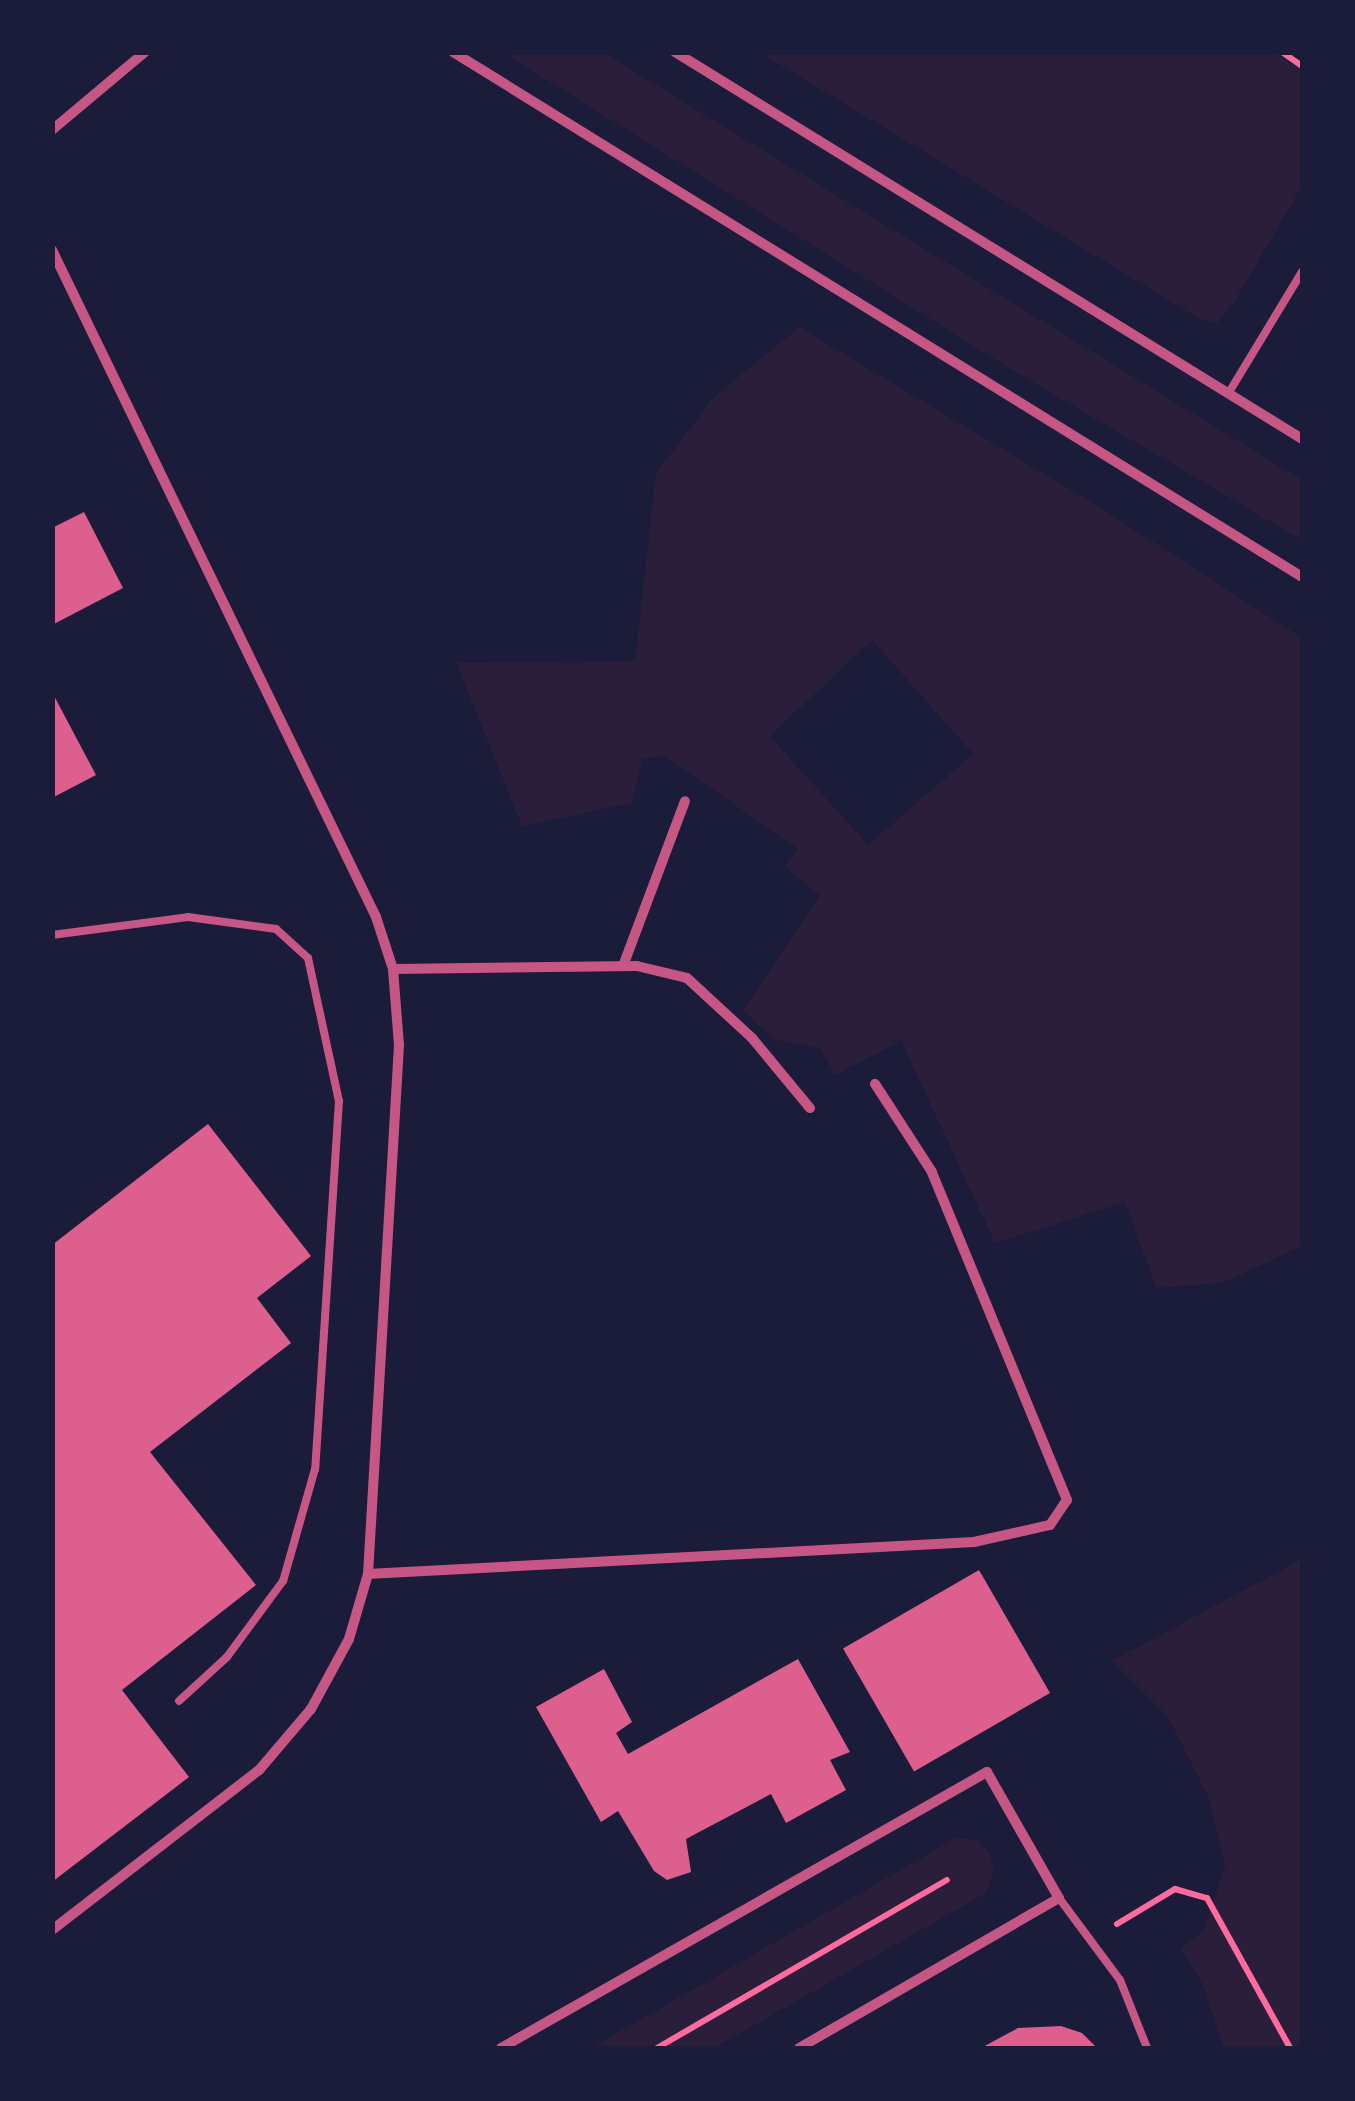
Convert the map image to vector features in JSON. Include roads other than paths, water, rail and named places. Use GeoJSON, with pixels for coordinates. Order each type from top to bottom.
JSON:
{"type":"FeatureCollection","features":[{"type":"Feature","properties":{"kind":"street"},"geometry":{"type":"LineString","coordinates":[[52,130],[145,52]]}},
{"type":"Feature","properties":{"kind":"street"},"geometry":{"type":"LineString","coordinates":[[453,52],[1302,577]]}},
{"type":"Feature","properties":{"kind":"street"},"geometry":{"type":"LineString","coordinates":[[675,52],[1302,439]]}},
{"type":"Feature","properties":{"kind":"street"},"geometry":{"type":"LineString","coordinates":[[52,250],[376,917],[393,969],[399,1045],[368,1574],[349,1639],[311,1709],[260,1770],[52,1930]]}},
{"type":"Feature","properties":{"kind":"street"},"geometry":{"type":"LineString","coordinates":[[623,966],[685,801]]}},
{"type":"Feature","properties":{"kind":"street"},"geometry":{"type":"LineString","coordinates":[[393,969],[623,966],[687,978],[752,1038],[810,1108]]}},
{"type":"Feature","properties":{"kind":"street"},"geometry":{"type":"LineString","coordinates":[[368,1574],[974,1542],[1050,1525],[1067,1500],[932,1172],[875,1084]]}},
{"type":"Feature","properties":{"kind":"street"},"geometry":{"type":"LineString","coordinates":[[502,2048],[987,1772],[1059,1898],[798,2048]]}},
{"type":"Feature","properties":{"kind":"lane"},"geometry":{"type":"LineString","coordinates":[[1228,394],[1302,272]]}},
{"type":"Feature","properties":{"kind":"lane"},"geometry":{"type":"LineString","coordinates":[[52,935],[188,917],[276,930],[308,958],[339,1101],[316,1470],[283,1581],[227,1657],[179,1701]]}},
{"type":"Feature","properties":{"kind":"lane"},"geometry":{"type":"LineString","coordinates":[[1059,1898],[1141,2019],[1147,2048]]}}]}
